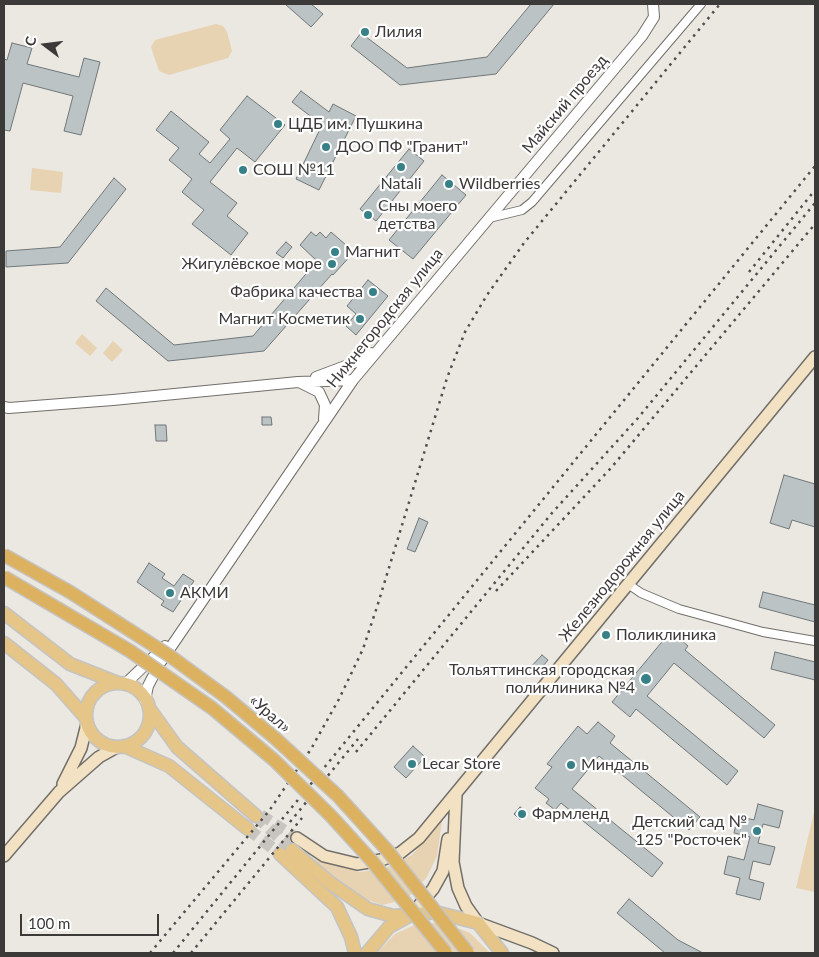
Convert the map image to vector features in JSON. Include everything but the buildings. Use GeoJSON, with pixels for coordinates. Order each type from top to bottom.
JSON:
{"type":"FeatureCollection","features":[{"type":"Feature","properties":{"kind":"highway","name":"«Урал»"},"geometry":{"type":"LineString","coordinates":[[4,554],[70,592],[170,656],[226,697],[276,739],[338,796],[387,850],[468,953]]}},
{"type":"Feature","properties":{"kind":"highway","name":"«Урал»"},"geometry":{"type":"LineString","coordinates":[[4,577],[130,651],[212,708],[267,754],[331,816],[371,860],[446,953]]}},
{"type":"Feature","properties":{"kind":"main road","name":"Железнодорожная улица"},"geometry":{"type":"LineString","coordinates":[[289,847],[357,864],[381,860],[400,853],[419,838],[815,357]]}},
{"type":"Feature","properties":{"kind":"main road"},"geometry":{"type":"LineString","coordinates":[[4,614],[70,664],[137,690],[177,747],[236,798],[259,815]]}},
{"type":"Feature","properties":{"kind":"main road"},"geometry":{"type":"LineString","coordinates":[[4,643],[56,684],[87,721],[98,741],[153,757],[169,766],[248,829]]}},
{"type":"Feature","properties":{"kind":"main road"},"geometry":{"type":"LineString","coordinates":[[59,792],[76,761],[87,721],[88,705],[94,694],[105,686],[121,684]]}},
{"type":"Feature","properties":{"kind":"main road"},"geometry":{"type":"LineString","coordinates":[[4,856],[59,792],[99,757],[136,741],[145,731],[149,719],[147,703]]}},
{"type":"Feature","properties":{"kind":"main road"},"geometry":{"type":"LineString","coordinates":[[367,953],[389,927],[411,915],[433,889],[443,871],[456,795]]}},
{"type":"Feature","properties":{"kind":"main road"},"geometry":{"type":"LineString","coordinates":[[456,795],[453,862],[458,888],[478,923],[502,953]]}},
{"type":"Feature","properties":{"kind":"main road"},"geometry":{"type":"LineString","coordinates":[[289,847],[341,892],[368,909],[393,916],[435,912],[478,923],[553,953]]}},
{"type":"Feature","properties":{"kind":"main road"},"geometry":{"type":"LineString","coordinates":[[289,847],[336,907],[351,937],[355,953]]}},
{"type":"Feature","properties":{"kind":"street","name":"Майский проезд"},"geometry":{"type":"LineString","coordinates":[[488,218],[642,36],[654,17],[653,4]]}},
{"type":"Feature","properties":{"kind":"street"},"geometry":{"type":"LineString","coordinates":[[488,218],[522,210],[532,202],[701,4]]}},
{"type":"Feature","properties":{"kind":"street","name":"Нижнегородская улица"},"geometry":{"type":"LineString","coordinates":[[147,703],[148,686],[160,663],[324,420],[379,347],[488,218]]}},
{"type":"Feature","properties":{"kind":"street"},"geometry":{"type":"LineString","coordinates":[[298,382],[356,362],[379,347]]}},
{"type":"Feature","properties":{"kind":"street"},"geometry":{"type":"LineString","coordinates":[[4,407],[94,401],[298,382],[353,380]]}},
{"type":"Feature","properties":{"kind":"street"},"geometry":{"type":"LineString","coordinates":[[298,382],[319,392],[325,406],[324,420]]}},
{"type":"Feature","properties":{"kind":"street"},"geometry":{"type":"LineString","coordinates":[[628,584],[641,593],[678,609],[763,632],[815,641]]}},
{"type":"Feature","properties":{"kind":"street"},"geometry":{"type":"LineString","coordinates":[[121,684],[187,624]]}},
{"type":"Feature","properties":{"kind":"shaded area"},"geometry":{"type":"Polygon","coordinates":[[[216,24],[223,26],[227,32],[232,51],[228,58],[169,75],[159,71],[151,47],[155,40],[216,24]]]}},
{"type":"Feature","properties":{"kind":"shaded area"},"geometry":{"type":"Polygon","coordinates":[[[32,168],[63,172],[61,193],[30,190],[32,168]]]}},
{"type":"Feature","properties":{"kind":"shaded area"},"geometry":{"type":"Polygon","coordinates":[[[82,334],[97,348],[90,356],[75,343],[82,334]]]}},
{"type":"Feature","properties":{"kind":"shaded area"},"geometry":{"type":"Polygon","coordinates":[[[113,341],[123,350],[112,362],[103,353],[113,341]]]}},
{"type":"Feature","properties":{"kind":"shaded area"},"geometry":{"type":"Polygon","coordinates":[[[815,808],[815,892],[796,888],[815,808]]]}},
{"type":"Feature","properties":{"kind":"shaded area"},"geometry":{"type":"Polygon","coordinates":[[[442,821],[437,856],[427,877],[407,899],[382,905],[357,896],[313,862],[314,859],[360,872],[386,868],[412,855],[442,821]]]}},
{"type":"Feature","properties":{"kind":"shaded area"},"geometry":{"type":"Polygon","coordinates":[[[419,923],[445,923],[470,933],[490,953],[376,953],[395,934],[419,923]]]}},
{"type":"Feature","properties":{"kind":"tunnel"},"geometry":{"type":"LineString","coordinates":[[261,815],[297,838]]}},
{"type":"Feature","properties":{"kind":"tunnel"},"geometry":{"type":"LineString","coordinates":[[256,816],[292,850]]}},
{"type":"Feature","properties":{"kind":"tunnel"},"geometry":{"type":"LineString","coordinates":[[248,829],[280,854]]}},
{"type":"Feature","properties":{"kind":"railway"},"geometry":{"type":"LineString","coordinates":[[150,953],[269,811],[311,749],[339,699],[363,649],[447,378],[465,332],[487,295],[524,243],[720,4]]}},
{"type":"Feature","properties":{"kind":"railway"},"geometry":{"type":"LineString","coordinates":[[173,953],[815,166]]}},
{"type":"Feature","properties":{"kind":"railway"},"geometry":{"type":"LineString","coordinates":[[749,272],[815,190]]}},
{"type":"Feature","properties":{"kind":"railway"},"geometry":{"type":"LineString","coordinates":[[356,752],[552,513],[638,418],[815,203]]}},
{"type":"Feature","properties":{"kind":"railway"},"geometry":{"type":"LineString","coordinates":[[496,591],[611,468],[815,224]]}},
{"type":"Feature","properties":{"kind":"railway"},"geometry":{"type":"LineString","coordinates":[[290,822],[358,739]]}},
{"type":"Feature","properties":{"kind":"railway"},"geometry":{"type":"LineString","coordinates":[[191,953],[302,818]]}},
{"type":"Feature","properties":{"kind":"place","name":"Лилия"},"geometry":{"type":"Point","coordinates":[365,32]}},
{"type":"Feature","properties":{"kind":"place","name":"ЦДБ им. Пушкина"},"geometry":{"type":"Point","coordinates":[278,124]}},
{"type":"Feature","properties":{"kind":"place","name":"ДОО ПФ \"Гранит\""},"geometry":{"type":"Point","coordinates":[326,147]}},
{"type":"Feature","properties":{"kind":"place","name":"Natali"},"geometry":{"type":"Point","coordinates":[401,167]}},
{"type":"Feature","properties":{"kind":"place","name":"СОШ №11"},"geometry":{"type":"Point","coordinates":[243,170]}},
{"type":"Feature","properties":{"kind":"place","name":"Wildberries"},"geometry":{"type":"Point","coordinates":[449,184]}},
{"type":"Feature","properties":{"kind":"place","name":"Сны моего детства"},"geometry":{"type":"Point","coordinates":[368,215]}},
{"type":"Feature","properties":{"kind":"place","name":"Магнит"},"geometry":{"type":"Point","coordinates":[335,252]}},
{"type":"Feature","properties":{"kind":"place","name":"Жигулёвское море"},"geometry":{"type":"Point","coordinates":[332,264]}},
{"type":"Feature","properties":{"kind":"place","name":"Фабрика качества"},"geometry":{"type":"Point","coordinates":[373,292]}},
{"type":"Feature","properties":{"kind":"place","name":"Магнит Косметик"},"geometry":{"type":"Point","coordinates":[360,319]}},
{"type":"Feature","properties":{"kind":"place","name":"АКМИ"},"geometry":{"type":"Point","coordinates":[170,593]}},
{"type":"Feature","properties":{"kind":"place","name":"Поликлиника"},"geometry":{"type":"Point","coordinates":[606,635]}},
{"type":"Feature","properties":{"kind":"place","name":"Тольяттинская городская поликлиника №4"},"geometry":{"type":"Point","coordinates":[646,679]}},
{"type":"Feature","properties":{"kind":"place","name":"Lecar Store"},"geometry":{"type":"Point","coordinates":[412,764]}},
{"type":"Feature","properties":{"kind":"place","name":"Миндаль"},"geometry":{"type":"Point","coordinates":[571,765]}},
{"type":"Feature","properties":{"kind":"place","name":"Фармленд"},"geometry":{"type":"Point","coordinates":[522,814]}},
{"type":"Feature","properties":{"kind":"place","name":"Детский сад № 125 \"Росточек\""},"geometry":{"type":"Point","coordinates":[757,831]}}]}
